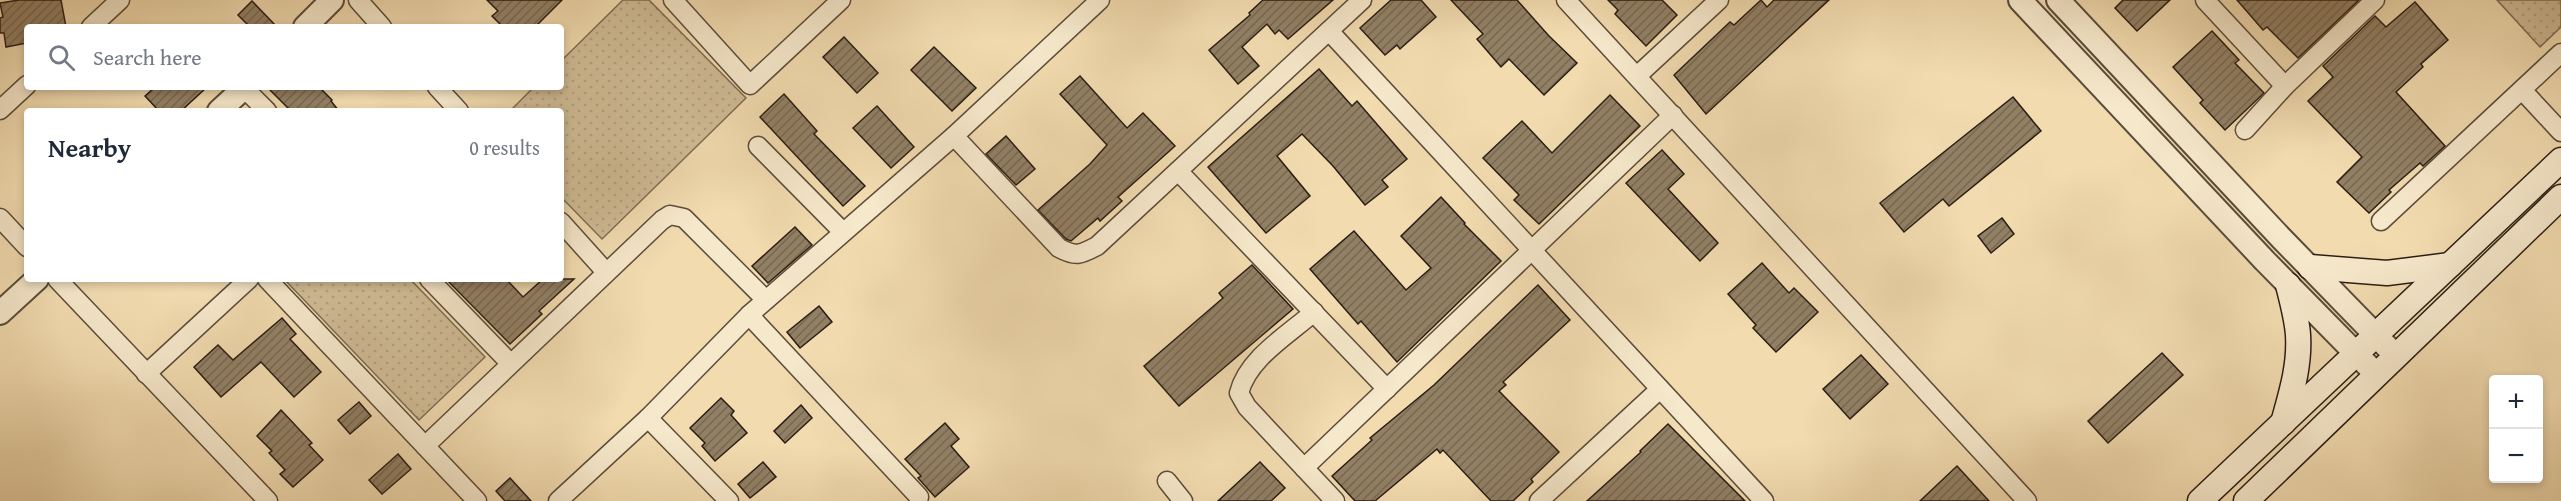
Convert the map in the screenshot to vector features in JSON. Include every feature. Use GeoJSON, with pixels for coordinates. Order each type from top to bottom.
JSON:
{"type":"FeatureCollection","features":[{"type":"Feature","properties":{"kind":"main road"},"geometry":{"type":"LineString","coordinates":[[2200,501],[2561,160]]}},
{"type":"Feature","properties":{"kind":"main road"},"geometry":{"type":"LineString","coordinates":[[2246,501],[2561,197]]}},
{"type":"Feature","properties":{"kind":"main road"},"geometry":{"type":"LineString","coordinates":[[2310,267],[2388,273],[2450,265]]}},
{"type":"Feature","properties":{"kind":"main road"},"geometry":{"type":"LineString","coordinates":[[2283,423],[2295,380],[2298,350],[2298,333],[2288,285]]}},
{"type":"Feature","properties":{"kind":"street"},"geometry":{"type":"LineString","coordinates":[[94,24],[120,0]]}},
{"type":"Feature","properties":{"kind":"street"},"geometry":{"type":"LineString","coordinates":[[308,24],[332,0]]}},
{"type":"Feature","properties":{"kind":"street"},"geometry":{"type":"LineString","coordinates":[[358,0],[379,24]]}},
{"type":"Feature","properties":{"kind":"street"},"geometry":{"type":"LineString","coordinates":[[673,0],[750,85],[841,0]]}},
{"type":"Feature","properties":{"kind":"street"},"geometry":{"type":"LineString","coordinates":[[558,501],[648,418],[749,315],[954,136],[1100,0]]}},
{"type":"Feature","properties":{"kind":"street"},"geometry":{"type":"LineString","coordinates":[[954,136],[1059,248],[1072,255],[1084,253],[1097,246],[1362,0]]}},
{"type":"Feature","properties":{"kind":"street"},"geometry":{"type":"LineString","coordinates":[[1566,0],[2027,501]]}},
{"type":"Feature","properties":{"kind":"street"},"geometry":{"type":"LineString","coordinates":[[1637,75],[1719,0]]}},
{"type":"Feature","properties":{"kind":"street"},"geometry":{"type":"LineString","coordinates":[[2020,0],[2288,285],[2376,374]]}},
{"type":"Feature","properties":{"kind":"street"},"geometry":{"type":"LineString","coordinates":[[2058,0],[2395,355]]}},
{"type":"Feature","properties":{"kind":"street"},"geometry":{"type":"LineString","coordinates":[[2205,0],[2285,86]]}},
{"type":"Feature","properties":{"kind":"street"},"geometry":{"type":"LineString","coordinates":[[2245,130],[2285,86],[2375,0]]}},
{"type":"Feature","properties":{"kind":"street"},"geometry":{"type":"LineString","coordinates":[[1329,31],[1764,501]]}},
{"type":"Feature","properties":{"kind":"street"},"geometry":{"type":"LineString","coordinates":[[2086,71],[2107,52]]}},
{"type":"Feature","properties":{"kind":"street"},"geometry":{"type":"LineString","coordinates":[[2381,221],[2561,53]]}},
{"type":"Feature","properties":{"kind":"street"},"geometry":{"type":"LineString","coordinates":[[0,110],[24,89]]}},
{"type":"Feature","properties":{"kind":"street"},"geometry":{"type":"LineString","coordinates":[[222,108],[241,90]]}},
{"type":"Feature","properties":{"kind":"street"},"geometry":{"type":"LineString","coordinates":[[247,90],[264,108]]}},
{"type":"Feature","properties":{"kind":"street"},"geometry":{"type":"LineString","coordinates":[[440,90],[456,108]]}},
{"type":"Feature","properties":{"kind":"street"},"geometry":{"type":"LineString","coordinates":[[2522,90],[2561,132]]}},
{"type":"Feature","properties":{"kind":"street"},"geometry":{"type":"LineString","coordinates":[[1304,468],[1673,115]]}},
{"type":"Feature","properties":{"kind":"street"},"geometry":{"type":"LineString","coordinates":[[758,146],[843,232]]}},
{"type":"Feature","properties":{"kind":"street"},"geometry":{"type":"LineString","coordinates":[[1178,171],[1388,389]]}},
{"type":"Feature","properties":{"kind":"street"},"geometry":{"type":"LineString","coordinates":[[425,446],[605,271],[670,215],[684,218],[766,300]]}},
{"type":"Feature","properties":{"kind":"street"},"geometry":{"type":"LineString","coordinates":[[0,218],[24,244]]}},
{"type":"Feature","properties":{"kind":"street"},"geometry":{"type":"LineString","coordinates":[[564,225],[605,271]]}},
{"type":"Feature","properties":{"kind":"street"},"geometry":{"type":"LineString","coordinates":[[2251,246],[2273,228]]}},
{"type":"Feature","properties":{"kind":"street"},"geometry":{"type":"LineString","coordinates":[[0,313],[34,282]]}},
{"type":"Feature","properties":{"kind":"street"},"geometry":{"type":"LineString","coordinates":[[60,282],[268,501]]}},
{"type":"Feature","properties":{"kind":"street"},"geometry":{"type":"LineString","coordinates":[[146,374],[246,282]]}},
{"type":"Feature","properties":{"kind":"street"},"geometry":{"type":"LineString","coordinates":[[270,282],[477,501]]}},
{"type":"Feature","properties":{"kind":"street"},"geometry":{"type":"LineString","coordinates":[[432,282],[510,363]]}},
{"type":"Feature","properties":{"kind":"street"},"geometry":{"type":"LineString","coordinates":[[1314,312],[1253,365],[1242,378],[1239,393],[1247,407],[1335,501]]}},
{"type":"Feature","properties":{"kind":"street"},"geometry":{"type":"LineString","coordinates":[[749,315],[919,496]]}},
{"type":"Feature","properties":{"kind":"street"},"geometry":{"type":"LineString","coordinates":[[1539,501],[1660,389]]}},
{"type":"Feature","properties":{"kind":"street"},"geometry":{"type":"LineString","coordinates":[[648,418],[729,501]]}},
{"type":"Feature","properties":{"kind":"street"},"geometry":{"type":"LineString","coordinates":[[1167,481],[1183,501]]}},
{"type":"Feature","properties":{"kind":"shaded area"},"geometry":{"type":"Polygon","coordinates":[[[623,0],[649,0],[746,98],[602,239],[564,200],[564,108],[513,108],[531,90],[564,90],[564,58],[623,0]]]}},
{"type":"Feature","properties":{"kind":"shaded area"},"geometry":{"type":"Polygon","coordinates":[[[2497,0],[2561,0],[2561,27],[2540,47],[2497,0]]]}},
{"type":"Feature","properties":{"kind":"shaded area"},"geometry":{"type":"Polygon","coordinates":[[[287,282],[413,282],[485,357],[419,420],[287,282]]]}},
{"type":"Feature","properties":{"kind":"building"},"geometry":{"type":"Polygon","coordinates":[[[19,0],[61,0],[65,24],[24,24],[24,44],[6,47],[4,33],[0,33],[0,18],[3,17],[0,3],[19,0]]]}},
{"type":"Feature","properties":{"kind":"building"},"geometry":{"type":"Polygon","coordinates":[[[487,0],[562,0],[538,24],[500,24],[492,16],[498,11],[487,0]]]}},
{"type":"Feature","properties":{"kind":"building"},"geometry":{"type":"Polygon","coordinates":[[[1263,0],[1333,0],[1288,39],[1279,30],[1275,34],[1267,24],[1242,47],[1259,66],[1238,84],[1209,50],[1250,15],[1249,13],[1263,0]]]}},
{"type":"Feature","properties":{"kind":"building"},"geometry":{"type":"Polygon","coordinates":[[[1391,0],[1421,0],[1436,17],[1400,49],[1397,45],[1385,55],[1360,28],[1391,0]]]}},
{"type":"Feature","properties":{"kind":"building"},"geometry":{"type":"Polygon","coordinates":[[[1451,0],[1517,0],[1577,63],[1544,95],[1509,59],[1501,67],[1477,39],[1483,34],[1451,0]]]}},
{"type":"Feature","properties":{"kind":"building"},"geometry":{"type":"Polygon","coordinates":[[[1608,0],[1662,0],[1677,15],[1646,46],[1615,14],[1618,10],[1608,0]]]}},
{"type":"Feature","properties":{"kind":"building"},"geometry":{"type":"Polygon","coordinates":[[[1761,0],[1767,7],[1774,0],[1829,0],[1706,114],[1674,75],[1730,22],[1734,25],[1761,0]]]}},
{"type":"Feature","properties":{"kind":"building"},"geometry":{"type":"Polygon","coordinates":[[[2123,0],[2170,0],[2137,31],[2115,8],[2123,0]]]}},
{"type":"Feature","properties":{"kind":"building"},"geometry":{"type":"Polygon","coordinates":[[[2237,0],[2359,0],[2298,58],[2267,27],[2263,30],[2237,0]]]}},
{"type":"Feature","properties":{"kind":"building"},"geometry":{"type":"Polygon","coordinates":[[[252,1],[274,24],[247,24],[238,15],[252,1]]]}},
{"type":"Feature","properties":{"kind":"building"},"geometry":{"type":"Polygon","coordinates":[[[2415,2],[2448,40],[2421,64],[2423,67],[2396,92],[2445,146],[2423,166],[2420,163],[2389,190],[2391,192],[2369,213],[2337,182],[2362,157],[2308,101],[2333,77],[2323,66],[2375,16],[2386,27],[2415,2]]]}},
{"type":"Feature","properties":{"kind":"building"},"geometry":{"type":"Polygon","coordinates":[[[2212,31],[2239,60],[2235,63],[2264,93],[2225,130],[2200,103],[2203,100],[2173,67],[2212,31]]]}},
{"type":"Feature","properties":{"kind":"building"},"geometry":{"type":"Polygon","coordinates":[[[844,37],[878,73],[857,93],[823,57],[844,37]]]}},
{"type":"Feature","properties":{"kind":"building"},"geometry":{"type":"Polygon","coordinates":[[[934,47],[976,88],[952,111],[911,70],[934,47]]]}},
{"type":"Feature","properties":{"kind":"building"},"geometry":{"type":"Polygon","coordinates":[[[1319,69],[1352,106],[1357,101],[1407,159],[1382,180],[1388,187],[1365,205],[1333,166],[1302,134],[1277,156],[1310,196],[1266,233],[1208,167],[1319,69]]]}},
{"type":"Feature","properties":{"kind":"building"},"geometry":{"type":"Polygon","coordinates":[[[1080,76],[1127,128],[1143,113],[1175,146],[1118,197],[1122,201],[1100,221],[1098,218],[1071,241],[1066,239],[1038,210],[1090,164],[1107,145],[1060,94],[1080,76]]]}},
{"type":"Feature","properties":{"kind":"building"},"geometry":{"type":"Polygon","coordinates":[[[152,90],[204,90],[184,108],[156,108],[145,96],[152,90]]]}},
{"type":"Feature","properties":{"kind":"building"},"geometry":{"type":"Polygon","coordinates":[[[270,90],[322,90],[337,108],[288,108],[270,90]]]}},
{"type":"Feature","properties":{"kind":"building"},"geometry":{"type":"Polygon","coordinates":[[[784,94],[817,131],[814,134],[865,186],[843,206],[760,117],[784,94]]]}},
{"type":"Feature","properties":{"kind":"building"},"geometry":{"type":"Polygon","coordinates":[[[1610,95],[1640,126],[1539,224],[1514,200],[1519,195],[1483,158],[1522,121],[1552,153],[1610,95]]]}},
{"type":"Feature","properties":{"kind":"building"},"geometry":{"type":"Polygon","coordinates":[[[2013,97],[2041,131],[1949,206],[1943,199],[1904,232],[1880,203],[2013,97]]]}},
{"type":"Feature","properties":{"kind":"building"},"geometry":{"type":"Polygon","coordinates":[[[877,106],[914,147],[891,168],[853,128],[877,106]]]}},
{"type":"Feature","properties":{"kind":"building"},"geometry":{"type":"Polygon","coordinates":[[[1006,136],[1035,169],[1016,185],[986,154],[1006,136]]]}},
{"type":"Feature","properties":{"kind":"building"},"geometry":{"type":"Polygon","coordinates":[[[1662,150],[1684,174],[1668,189],[1718,243],[1700,261],[1626,183],[1662,150]]]}},
{"type":"Feature","properties":{"kind":"building"},"geometry":{"type":"Polygon","coordinates":[[[1441,197],[1501,261],[1397,362],[1361,321],[1358,324],[1310,269],[1354,231],[1406,290],[1431,268],[1401,236],[1441,197]]]}},
{"type":"Feature","properties":{"kind":"building"},"geometry":{"type":"Polygon","coordinates":[[[2002,218],[2014,234],[1991,253],[1978,236],[2002,218]]]}},
{"type":"Feature","properties":{"kind":"building"},"geometry":{"type":"Polygon","coordinates":[[[795,227],[812,245],[768,283],[752,266],[795,227]]]}},
{"type":"Feature","properties":{"kind":"building"},"geometry":{"type":"Polygon","coordinates":[[[1762,263],[1789,293],[1794,288],[1818,312],[1776,352],[1753,328],[1756,325],[1728,294],[1762,263]]]}},
{"type":"Feature","properties":{"kind":"building"},"geometry":{"type":"Polygon","coordinates":[[[1252,265],[1293,309],[1179,406],[1144,366],[1223,298],[1219,293],[1252,265]]]}},
{"type":"Feature","properties":{"kind":"building"},"geometry":{"type":"Polygon","coordinates":[[[564,279],[574,279],[539,311],[542,314],[510,344],[449,282],[509,282],[523,297],[540,282],[564,282],[564,279]]]}},
{"type":"Feature","properties":{"kind":"building"},"geometry":{"type":"Polygon","coordinates":[[[1538,285],[1570,320],[1503,382],[1506,385],[1499,391],[1559,452],[1531,479],[1533,482],[1513,501],[1491,501],[1443,450],[1440,453],[1437,449],[1375,501],[1355,501],[1332,476],[1372,440],[1370,438],[1434,385],[1538,285]]]}},
{"type":"Feature","properties":{"kind":"building"},"geometry":{"type":"Polygon","coordinates":[[[819,306],[832,322],[800,348],[787,332],[819,306]]]}},
{"type":"Feature","properties":{"kind":"building"},"geometry":{"type":"Polygon","coordinates":[[[282,318],[296,334],[290,339],[321,372],[294,397],[261,362],[221,397],[194,367],[218,345],[233,360],[282,318]]]}},
{"type":"Feature","properties":{"kind":"building"},"geometry":{"type":"Polygon","coordinates":[[[2162,353],[2183,375],[2108,443],[2088,421],[2162,353]]]}},
{"type":"Feature","properties":{"kind":"building"},"geometry":{"type":"Polygon","coordinates":[[[1861,355],[1888,384],[1850,419],[1823,389],[1861,355]]]}},
{"type":"Feature","properties":{"kind":"building"},"geometry":{"type":"Polygon","coordinates":[[[721,398],[734,411],[731,415],[747,433],[715,461],[702,446],[705,443],[690,428],[721,398]]]}},
{"type":"Feature","properties":{"kind":"building"},"geometry":{"type":"Polygon","coordinates":[[[359,402],[371,416],[350,434],[338,420],[359,402]]]}},
{"type":"Feature","properties":{"kind":"building"},"geometry":{"type":"Polygon","coordinates":[[[801,405],[812,418],[785,443],[774,431],[801,405]]]}},
{"type":"Feature","properties":{"kind":"building"},"geometry":{"type":"Polygon","coordinates":[[[281,410],[312,443],[309,445],[323,460],[293,487],[280,474],[285,470],[269,453],[272,451],[257,436],[281,410]]]}},
{"type":"Feature","properties":{"kind":"building"},"geometry":{"type":"Polygon","coordinates":[[[945,423],[959,439],[951,446],[969,467],[935,497],[918,478],[921,476],[905,459],[945,423]]]}},
{"type":"Feature","properties":{"kind":"building"},"geometry":{"type":"Polygon","coordinates":[[[1668,424],[1745,501],[1587,501],[1641,452],[1668,424]]]}},
{"type":"Feature","properties":{"kind":"building"},"geometry":{"type":"Polygon","coordinates":[[[398,454],[411,469],[382,494],[369,480],[398,454]]]}},
{"type":"Feature","properties":{"kind":"building"},"geometry":{"type":"Polygon","coordinates":[[[763,462],[776,477],[750,498],[738,484],[763,462]]]}},
{"type":"Feature","properties":{"kind":"building"},"geometry":{"type":"Polygon","coordinates":[[[1260,462],[1285,488],[1271,501],[1218,501],[1260,462]]]}},
{"type":"Feature","properties":{"kind":"building"},"geometry":{"type":"Polygon","coordinates":[[[1957,466],[1989,501],[1920,501],[1957,466]]]}},
{"type":"Feature","properties":{"kind":"building"},"geometry":{"type":"Polygon","coordinates":[[[510,478],[531,501],[505,501],[496,491],[510,478]]]}}]}
